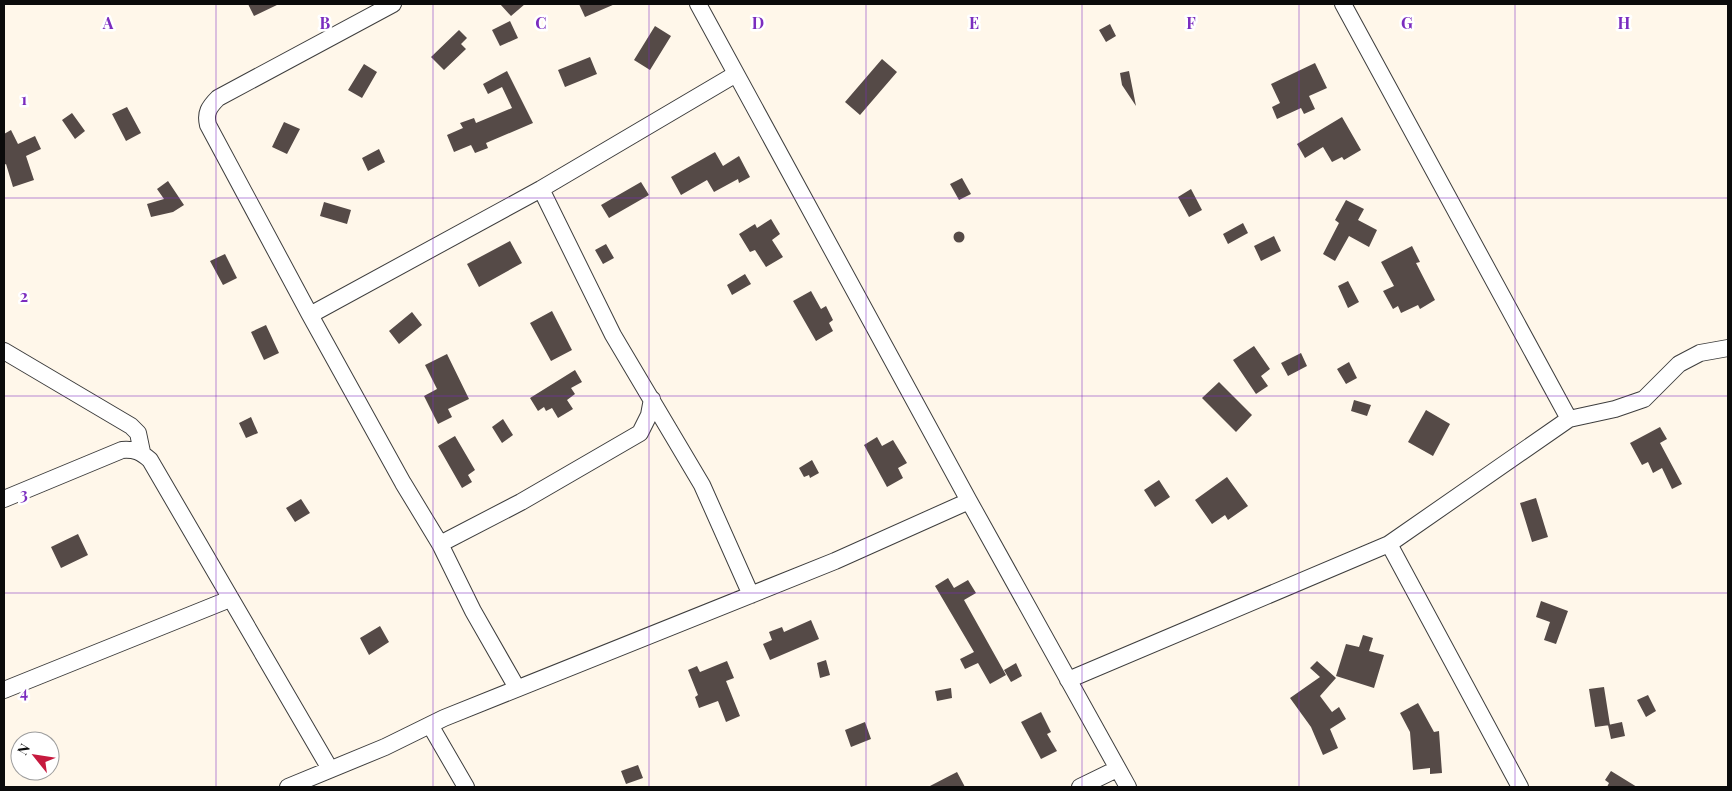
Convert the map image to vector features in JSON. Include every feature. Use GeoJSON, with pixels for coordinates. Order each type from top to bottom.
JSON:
{"type":"FeatureCollection","features":[{"type":"Feature","properties":{"kind":"street"},"geometry":{"type":"LineString","coordinates":[[393,4],[218,98],[209,106],[206,116],[208,125],[310,314],[403,483],[440,544],[473,611],[517,688]]}},
{"type":"Feature","properties":{"kind":"street"},"geometry":{"type":"LineString","coordinates":[[698,4],[969,501],[1128,787]]}},
{"type":"Feature","properties":{"kind":"street"},"geometry":{"type":"LineString","coordinates":[[1343,4],[1568,419]]}},
{"type":"Feature","properties":{"kind":"street"},"geometry":{"type":"LineString","coordinates":[[310,314],[541,189],[736,74]]}},
{"type":"Feature","properties":{"kind":"street"},"geometry":{"type":"LineString","coordinates":[[541,189],[613,335],[702,486],[751,596]]}},
{"type":"Feature","properties":{"kind":"street"},"geometry":{"type":"LineString","coordinates":[[1068,680],[1389,544],[1568,419],[1615,409],[1644,399],[1679,364],[1700,353],[1728,348]]}},
{"type":"Feature","properties":{"kind":"street"},"geometry":{"type":"LineString","coordinates":[[4,351],[131,426],[138,432],[142,452]]}},
{"type":"Feature","properties":{"kind":"street"},"geometry":{"type":"LineString","coordinates":[[640,433],[649,415],[652,400]]}},
{"type":"Feature","properties":{"kind":"street"},"geometry":{"type":"LineString","coordinates":[[440,544],[522,502],[640,433],[653,433],[675,438]]}},
{"type":"Feature","properties":{"kind":"street"},"geometry":{"type":"LineString","coordinates":[[4,499],[122,450],[142,452],[150,460],[330,769]]}},
{"type":"Feature","properties":{"kind":"street"},"geometry":{"type":"LineString","coordinates":[[288,787],[385,747],[430,725],[517,688],[751,596],[885,540],[969,501]]}},
{"type":"Feature","properties":{"kind":"street"},"geometry":{"type":"LineString","coordinates":[[1389,544],[1520,787]]}},
{"type":"Feature","properties":{"kind":"street"},"geometry":{"type":"LineString","coordinates":[[4,690],[230,599]]}},
{"type":"Feature","properties":{"kind":"street"},"geometry":{"type":"LineString","coordinates":[[430,725],[466,787]]}},
{"type":"Feature","properties":{"kind":"street"},"geometry":{"type":"LineString","coordinates":[[1080,787],[1118,769]]}},
{"type":"Feature","properties":{"kind":"building"},"geometry":{"type":"Polygon","coordinates":[[[248,4],[279,4],[254,16],[248,4]]]}},
{"type":"Feature","properties":{"kind":"building"},"geometry":{"type":"Polygon","coordinates":[[[500,4],[525,4],[511,16],[500,4]]]}},
{"type":"Feature","properties":{"kind":"building"},"geometry":{"type":"Polygon","coordinates":[[[579,4],[615,4],[585,17],[579,4]]]}},
{"type":"Feature","properties":{"kind":"building"},"geometry":{"type":"Polygon","coordinates":[[[510,21],[518,38],[500,46],[492,30],[510,21]]]}},
{"type":"Feature","properties":{"kind":"building"},"geometry":{"type":"Polygon","coordinates":[[[1110,24],[1116,36],[1106,42],[1099,30],[1110,24]]]}},
{"type":"Feature","properties":{"kind":"building"},"geometry":{"type":"Polygon","coordinates":[[[655,26],[671,36],[650,70],[634,60],[655,26]]]}},
{"type":"Feature","properties":{"kind":"building"},"geometry":{"type":"Polygon","coordinates":[[[459,30],[467,38],[461,44],[466,49],[444,70],[431,57],[459,30]]]}},
{"type":"Feature","properties":{"kind":"building"},"geometry":{"type":"Polygon","coordinates":[[[590,57],[597,74],[565,87],[558,70],[590,57]]]}},
{"type":"Feature","properties":{"kind":"building"},"geometry":{"type":"Polygon","coordinates":[[[882,59],[897,72],[860,115],[845,102],[882,59]]]}},
{"type":"Feature","properties":{"kind":"building"},"geometry":{"type":"Polygon","coordinates":[[[1315,63],[1327,88],[1309,96],[1315,109],[1304,114],[1301,108],[1277,119],[1272,107],[1280,103],[1271,84],[1315,63]]]}},
{"type":"Feature","properties":{"kind":"building"},"geometry":{"type":"Polygon","coordinates":[[[364,64],[377,72],[362,98],[348,90],[364,64]]]}},
{"type":"Feature","properties":{"kind":"building"},"geometry":{"type":"Polygon","coordinates":[[[507,71],[533,123],[486,143],[488,148],[475,153],[471,145],[454,152],[447,135],[463,128],[460,123],[474,118],[476,123],[512,108],[502,87],[488,94],[483,84],[507,71]]]}},
{"type":"Feature","properties":{"kind":"building"},"geometry":{"type":"Polygon","coordinates":[[[1129,71],[1136,106],[1122,85],[1120,73],[1129,71]]]}},
{"type":"Feature","properties":{"kind":"building"},"geometry":{"type":"Polygon","coordinates":[[[127,107],[141,133],[126,141],[112,114],[127,107]]]}},
{"type":"Feature","properties":{"kind":"building"},"geometry":{"type":"Polygon","coordinates":[[[72,113],[85,131],[75,139],[62,120],[72,113]]]}},
{"type":"Feature","properties":{"kind":"building"},"geometry":{"type":"Polygon","coordinates":[[[1342,117],[1361,150],[1344,160],[1342,157],[1332,162],[1323,147],[1305,158],[1297,144],[1342,117]]]}},
{"type":"Feature","properties":{"kind":"building"},"geometry":{"type":"Polygon","coordinates":[[[284,122],[300,129],[287,154],[272,147],[284,122]]]}},
{"type":"Feature","properties":{"kind":"building"},"geometry":{"type":"Polygon","coordinates":[[[11,130],[18,144],[35,136],[41,149],[26,156],[34,180],[13,187],[6,164],[4,165],[4,134],[11,130]]]}},
{"type":"Feature","properties":{"kind":"building"},"geometry":{"type":"Polygon","coordinates":[[[379,149],[385,162],[368,171],[362,158],[379,149]]]}},
{"type":"Feature","properties":{"kind":"building"},"geometry":{"type":"Polygon","coordinates":[[[715,152],[723,166],[739,156],[750,177],[739,183],[738,179],[714,192],[707,180],[681,195],[671,177],[715,152]]]}},
{"type":"Feature","properties":{"kind":"building"},"geometry":{"type":"Polygon","coordinates":[[[962,178],[971,194],[959,200],[950,184],[962,178]]]}},
{"type":"Feature","properties":{"kind":"building"},"geometry":{"type":"Polygon","coordinates":[[[168,181],[184,205],[173,212],[151,217],[147,204],[164,199],[157,189],[168,181]]]}},
{"type":"Feature","properties":{"kind":"building"},"geometry":{"type":"Polygon","coordinates":[[[641,182],[649,195],[609,218],[601,205],[641,182]]]}},
{"type":"Feature","properties":{"kind":"building"},"geometry":{"type":"Polygon","coordinates":[[[1191,189],[1202,210],[1189,217],[1178,197],[1191,189]]]}},
{"type":"Feature","properties":{"kind":"building"},"geometry":{"type":"Polygon","coordinates":[[[1346,200],[1364,209],[1358,220],[1377,230],[1369,247],[1349,236],[1335,261],[1323,254],[1339,223],[1335,220],[1346,200]]]}},
{"type":"Feature","properties":{"kind":"building"},"geometry":{"type":"Polygon","coordinates":[[[324,202],[351,210],[347,224],[320,216],[324,202]]]}},
{"type":"Feature","properties":{"kind":"building"},"geometry":{"type":"Polygon","coordinates":[[[771,219],[780,234],[772,240],[783,257],[766,267],[755,250],[750,252],[739,234],[755,224],[757,228],[771,219]]]}},
{"type":"Feature","properties":{"kind":"building"},"geometry":{"type":"Polygon","coordinates":[[[1243,223],[1248,233],[1228,244],[1223,234],[1243,223]]]}},
{"type":"Feature","properties":{"kind":"building"},"geometry":{"type":"Polygon","coordinates":[[[957,232],[961,232],[964,237],[963,241],[957,242],[954,239],[954,235],[957,232]]]}},
{"type":"Feature","properties":{"kind":"building"},"geometry":{"type":"Polygon","coordinates":[[[1274,236],[1281,251],[1261,261],[1254,246],[1274,236]]]}},
{"type":"Feature","properties":{"kind":"building"},"geometry":{"type":"Polygon","coordinates":[[[510,241],[522,263],[479,287],[467,264],[510,241]]]}},
{"type":"Feature","properties":{"kind":"building"},"geometry":{"type":"Polygon","coordinates":[[[606,244],[614,258],[603,264],[595,250],[606,244]]]}},
{"type":"Feature","properties":{"kind":"building"},"geometry":{"type":"Polygon","coordinates":[[[1412,246],[1420,262],[1416,263],[1435,300],[1420,309],[1418,305],[1401,313],[1398,306],[1393,309],[1383,291],[1394,286],[1381,262],[1412,246]]]}},
{"type":"Feature","properties":{"kind":"building"},"geometry":{"type":"Polygon","coordinates":[[[225,254],[237,278],[223,285],[210,261],[225,254]]]}},
{"type":"Feature","properties":{"kind":"building"},"geometry":{"type":"Polygon","coordinates":[[[745,274],[751,284],[732,295],[727,285],[745,274]]]}},
{"type":"Feature","properties":{"kind":"building"},"geometry":{"type":"Polygon","coordinates":[[[1348,281],[1359,302],[1348,308],[1338,286],[1348,281]]]}},
{"type":"Feature","properties":{"kind":"building"},"geometry":{"type":"Polygon","coordinates":[[[811,291],[821,309],[826,306],[833,320],[829,323],[833,331],[816,341],[793,301],[811,291]]]}},
{"type":"Feature","properties":{"kind":"building"},"geometry":{"type":"Polygon","coordinates":[[[552,311],[572,350],[551,361],[530,323],[552,311]]]}},
{"type":"Feature","properties":{"kind":"building"},"geometry":{"type":"Polygon","coordinates":[[[412,312],[422,325],[399,344],[389,331],[412,312]]]}},
{"type":"Feature","properties":{"kind":"building"},"geometry":{"type":"Polygon","coordinates":[[[266,325],[279,353],[264,360],[251,332],[266,325]]]}},
{"type":"Feature","properties":{"kind":"building"},"geometry":{"type":"Polygon","coordinates":[[[1254,346],[1270,369],[1261,376],[1268,386],[1256,394],[1233,360],[1254,346]]]}},
{"type":"Feature","properties":{"kind":"building"},"geometry":{"type":"Polygon","coordinates":[[[1301,353],[1307,366],[1288,376],[1281,363],[1301,353]]]}},
{"type":"Feature","properties":{"kind":"building"},"geometry":{"type":"Polygon","coordinates":[[[447,354],[469,399],[448,409],[452,417],[438,424],[424,396],[437,389],[425,365],[447,354]]]}},
{"type":"Feature","properties":{"kind":"building"},"geometry":{"type":"Polygon","coordinates":[[[1349,362],[1357,378],[1346,384],[1337,369],[1349,362]]]}},
{"type":"Feature","properties":{"kind":"building"},"geometry":{"type":"Polygon","coordinates":[[[575,370],[582,382],[571,388],[575,394],[567,400],[573,409],[558,418],[552,408],[546,411],[544,407],[538,411],[530,398],[575,370]]]}},
{"type":"Feature","properties":{"kind":"building"},"geometry":{"type":"Polygon","coordinates":[[[1219,382],[1252,415],[1236,432],[1202,398],[1219,382]]]}},
{"type":"Feature","properties":{"kind":"building"},"geometry":{"type":"Polygon","coordinates":[[[1354,400],[1371,405],[1367,416],[1351,411],[1354,400]]]}},
{"type":"Feature","properties":{"kind":"building"},"geometry":{"type":"Polygon","coordinates":[[[1426,410],[1450,424],[1433,456],[1408,442],[1426,410]]]}},
{"type":"Feature","properties":{"kind":"building"},"geometry":{"type":"Polygon","coordinates":[[[251,417],[258,433],[246,438],[239,423],[251,417]]]}},
{"type":"Feature","properties":{"kind":"building"},"geometry":{"type":"Polygon","coordinates":[[[503,419],[513,435],[502,443],[492,427],[503,419]]]}},
{"type":"Feature","properties":{"kind":"building"},"geometry":{"type":"Polygon","coordinates":[[[1660,427],[1667,439],[1660,443],[1682,484],[1672,489],[1662,468],[1653,473],[1648,462],[1642,465],[1630,443],[1660,427]]]}},
{"type":"Feature","properties":{"kind":"building"},"geometry":{"type":"Polygon","coordinates":[[[455,436],[475,470],[468,475],[472,482],[462,488],[438,446],[455,436]]]}},
{"type":"Feature","properties":{"kind":"building"},"geometry":{"type":"Polygon","coordinates":[[[877,437],[882,446],[893,440],[907,463],[898,468],[903,478],[887,487],[864,445],[877,437]]]}},
{"type":"Feature","properties":{"kind":"building"},"geometry":{"type":"Polygon","coordinates":[[[812,460],[819,473],[810,478],[809,475],[804,477],[799,468],[812,460]]]}},
{"type":"Feature","properties":{"kind":"building"},"geometry":{"type":"Polygon","coordinates":[[[1227,477],[1248,506],[1228,520],[1225,515],[1212,524],[1195,500],[1227,477]]]}},
{"type":"Feature","properties":{"kind":"building"},"geometry":{"type":"Polygon","coordinates":[[[1159,480],[1170,497],[1155,507],[1144,490],[1159,480]]]}},
{"type":"Feature","properties":{"kind":"building"},"geometry":{"type":"Polygon","coordinates":[[[1536,498],[1548,537],[1532,542],[1520,503],[1536,498]]]}},
{"type":"Feature","properties":{"kind":"building"},"geometry":{"type":"Polygon","coordinates":[[[301,499],[310,513],[295,522],[286,508],[301,499]]]}},
{"type":"Feature","properties":{"kind":"building"},"geometry":{"type":"Polygon","coordinates":[[[78,534],[88,555],[61,568],[51,547],[78,534]]]}},
{"type":"Feature","properties":{"kind":"building"},"geometry":{"type":"Polygon","coordinates":[[[948,578],[954,588],[968,580],[976,593],[964,600],[1006,675],[990,684],[978,663],[965,669],[960,659],[974,652],[935,586],[948,578]]]}},
{"type":"Feature","properties":{"kind":"building"},"geometry":{"type":"Polygon","coordinates":[[[1541,601],[1568,611],[1556,644],[1544,640],[1550,622],[1536,617],[1541,601]]]}},
{"type":"Feature","properties":{"kind":"building"},"geometry":{"type":"Polygon","coordinates":[[[811,620],[819,639],[770,660],[763,644],[772,640],[769,632],[782,627],[784,632],[811,620]]]}},
{"type":"Feature","properties":{"kind":"building"},"geometry":{"type":"Polygon","coordinates":[[[380,626],[389,642],[369,655],[360,638],[380,626]]]}},
{"type":"Feature","properties":{"kind":"building"},"geometry":{"type":"Polygon","coordinates":[[[1363,635],[1373,638],[1369,651],[1384,655],[1374,688],[1336,676],[1346,644],[1359,647],[1363,635]]]}},
{"type":"Feature","properties":{"kind":"building"},"geometry":{"type":"Polygon","coordinates":[[[826,660],[830,675],[820,678],[817,663],[826,660]]]}},
{"type":"Feature","properties":{"kind":"building"},"geometry":{"type":"Polygon","coordinates":[[[727,661],[734,678],[726,681],[740,716],[726,722],[718,701],[699,708],[695,697],[698,695],[688,670],[697,666],[700,672],[727,661]]]}},
{"type":"Feature","properties":{"kind":"building"},"geometry":{"type":"Polygon","coordinates":[[[1317,661],[1336,678],[1320,696],[1332,712],[1339,707],[1346,719],[1330,729],[1338,748],[1323,755],[1311,727],[1290,698],[1320,677],[1310,668],[1317,661]]]}},
{"type":"Feature","properties":{"kind":"building"},"geometry":{"type":"Polygon","coordinates":[[[1016,663],[1022,676],[1011,682],[1004,670],[1016,663]]]}},
{"type":"Feature","properties":{"kind":"building"},"geometry":{"type":"Polygon","coordinates":[[[1604,687],[1610,725],[1595,727],[1589,689],[1604,687]]]}},
{"type":"Feature","properties":{"kind":"building"},"geometry":{"type":"Polygon","coordinates":[[[951,688],[952,698],[937,701],[935,691],[951,688]]]}},
{"type":"Feature","properties":{"kind":"building"},"geometry":{"type":"Polygon","coordinates":[[[1648,695],[1656,711],[1646,717],[1637,700],[1648,695]]]}},
{"type":"Feature","properties":{"kind":"building"},"geometry":{"type":"Polygon","coordinates":[[[1418,703],[1434,732],[1439,731],[1442,773],[1430,774],[1430,768],[1413,770],[1410,732],[1400,713],[1418,703]]]}},
{"type":"Feature","properties":{"kind":"building"},"geometry":{"type":"Polygon","coordinates":[[[1041,712],[1051,732],[1047,734],[1057,751],[1041,759],[1021,722],[1041,712]]]}},
{"type":"Feature","properties":{"kind":"building"},"geometry":{"type":"Polygon","coordinates":[[[865,722],[871,739],[851,747],[845,730],[865,722]]]}},
{"type":"Feature","properties":{"kind":"building"},"geometry":{"type":"Polygon","coordinates":[[[1622,722],[1625,736],[1611,739],[1608,725],[1622,722]]]}},
{"type":"Feature","properties":{"kind":"building"},"geometry":{"type":"Polygon","coordinates":[[[638,765],[643,778],[626,784],[621,771],[638,765]]]}},
{"type":"Feature","properties":{"kind":"building"},"geometry":{"type":"Polygon","coordinates":[[[1611,771],[1637,787],[1607,787],[1609,783],[1605,780],[1611,771]]]}},
{"type":"Feature","properties":{"kind":"building"},"geometry":{"type":"Polygon","coordinates":[[[957,772],[965,787],[928,787],[957,772]]]}}]}
